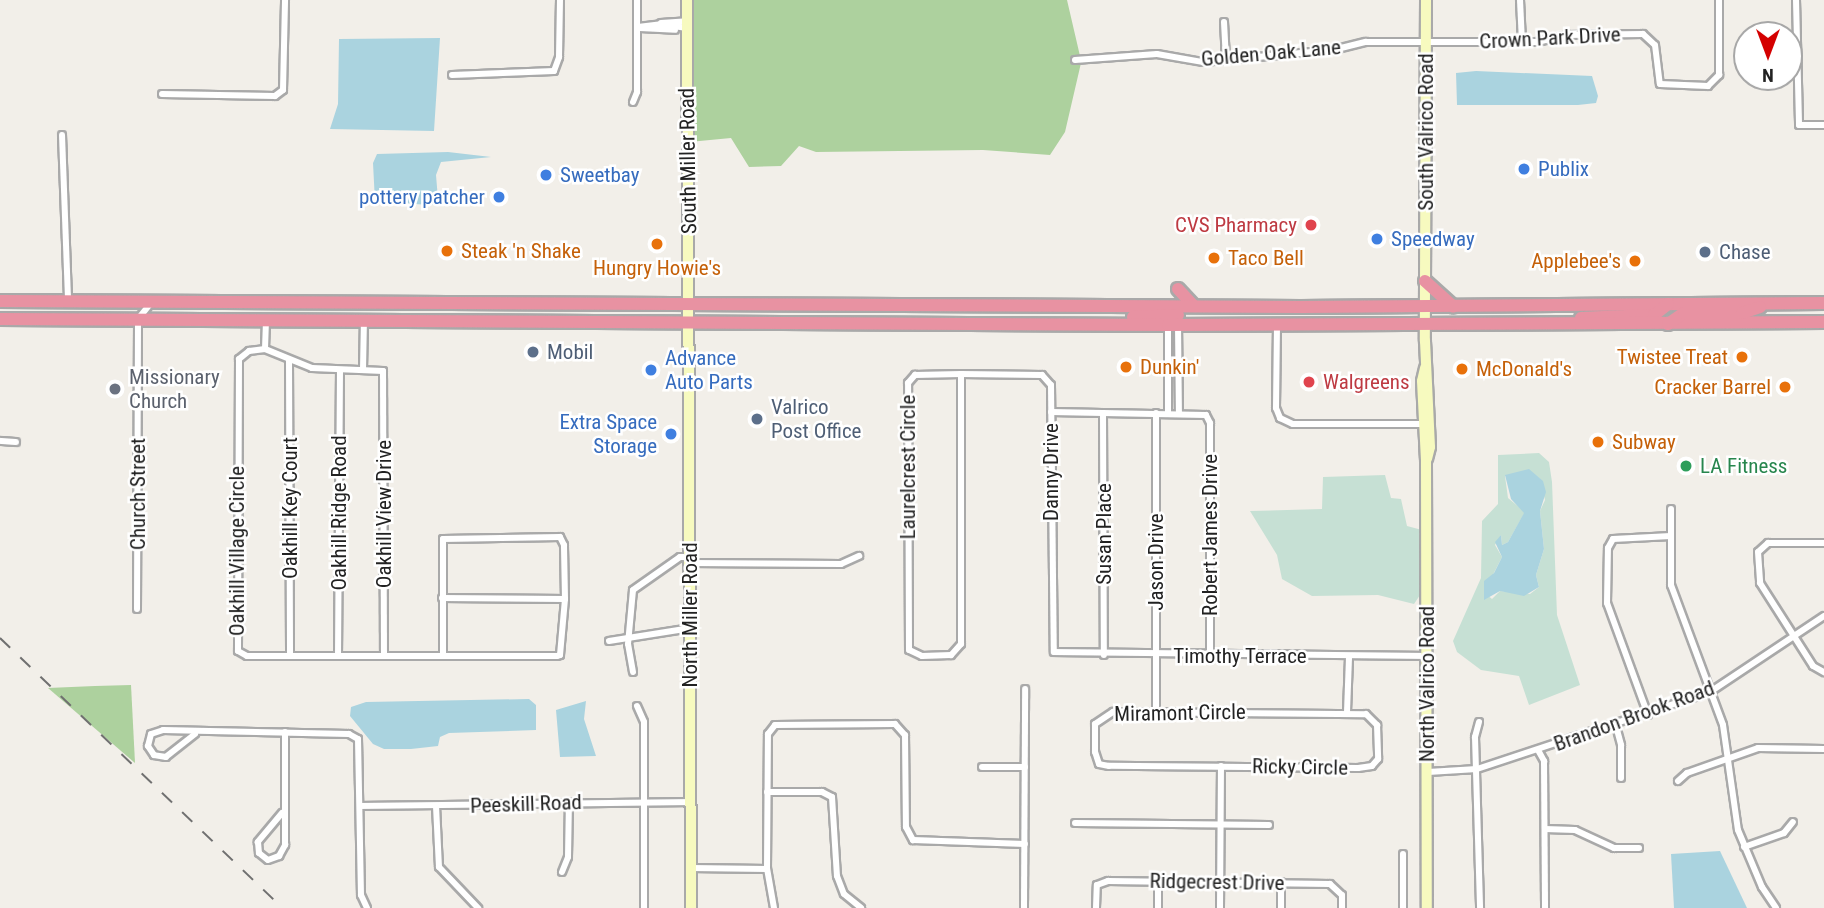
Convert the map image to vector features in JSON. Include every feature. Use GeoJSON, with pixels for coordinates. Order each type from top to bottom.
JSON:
{"type":"FeatureCollection","features":[{"type":"Feature","properties":{"kind":"highway"},"geometry":{"type":"LineString","coordinates":[[1425,281],[1453,306]]}},
{"type":"Feature","properties":{"kind":"highway"},"geometry":{"type":"LineString","coordinates":[[1178,289],[1194,306]]}},
{"type":"Feature","properties":{"kind":"highway"},"geometry":{"type":"LineString","coordinates":[[0,301],[899,304],[1173,315],[1277,325],[1824,322]]}},
{"type":"Feature","properties":{"kind":"highway"},"geometry":{"type":"LineString","coordinates":[[245,320],[350,312],[362,302]]}},
{"type":"Feature","properties":{"kind":"highway"},"geometry":{"type":"LineString","coordinates":[[364,320],[376,310],[455,311],[485,303]]}},
{"type":"Feature","properties":{"kind":"highway"},"geometry":{"type":"LineString","coordinates":[[1668,324],[1676,314],[1742,313],[1770,303]]}},
{"type":"Feature","properties":{"kind":"highway"},"geometry":{"type":"LineString","coordinates":[[0,319],[1116,324],[1137,316],[1173,315],[1194,306],[1824,303]]}},
{"type":"Feature","properties":{"kind":"highway"},"geometry":{"type":"LineString","coordinates":[[899,304],[899,322]]}},
{"type":"Feature","properties":{"kind":"highway"},"geometry":{"type":"LineString","coordinates":[[1564,325],[1597,315],[1654,316],[1668,304]]}},
{"type":"Feature","properties":{"kind":"highway"},"geometry":{"type":"LineString","coordinates":[[1808,323],[1824,316]]}},
{"type":"Feature","properties":{"kind":"street"},"geometry":{"type":"LineString","coordinates":[[162,94],[275,96],[284,90],[285,0]]}},
{"type":"Feature","properties":{"kind":"street"},"geometry":{"type":"LineString","coordinates":[[452,75],[554,71],[559,57],[560,0]]}},
{"type":"Feature","properties":{"kind":"street"},"geometry":{"type":"LineString","coordinates":[[632,102],[637,92],[637,0]]}},
{"type":"Feature","properties":{"kind":"street","name":"South Miller Road"},"geometry":{"type":"LineString","coordinates":[[687,0],[690,321]]}},
{"type":"Feature","properties":{"kind":"street","name":"South Valrico Road"},"geometry":{"type":"LineString","coordinates":[[1425,307],[1426,0]]}},
{"type":"Feature","properties":{"kind":"street"},"geometry":{"type":"LineString","coordinates":[[1520,0],[1522,42]]}},
{"type":"Feature","properties":{"kind":"street","name":"Crown Park Drive"},"geometry":{"type":"LineString","coordinates":[[1426,42],[1522,42],[1568,35],[1643,34],[1655,45],[1660,84],[1708,86],[1719,75],[1718,0]]}},
{"type":"Feature","properties":{"kind":"street"},"geometry":{"type":"LineString","coordinates":[[1796,0],[1799,125],[1824,125]]}},
{"type":"Feature","properties":{"kind":"street"},"geometry":{"type":"LineString","coordinates":[[1224,22],[1226,60]]}},
{"type":"Feature","properties":{"kind":"street"},"geometry":{"type":"LineString","coordinates":[[638,27],[661,23],[687,24]]}},
{"type":"Feature","properties":{"kind":"street"},"geometry":{"type":"LineString","coordinates":[[638,27],[687,24]]}},
{"type":"Feature","properties":{"kind":"street","name":"Golden Oak Lane"},"geometry":{"type":"LineString","coordinates":[[1075,60],[1157,54],[1203,62],[1333,50],[1366,42],[1426,42]]}},
{"type":"Feature","properties":{"kind":"street"},"geometry":{"type":"LineString","coordinates":[[62,135],[68,301]]}},
{"type":"Feature","properties":{"kind":"street"},"geometry":{"type":"LineString","coordinates":[[138,319],[153,302]]}},
{"type":"Feature","properties":{"kind":"street","name":"North Valrico Road"},"geometry":{"type":"LineString","coordinates":[[1425,307],[1423,424],[1426,460],[1427,908]]}},
{"type":"Feature","properties":{"kind":"street"},"geometry":{"type":"LineString","coordinates":[[1168,413],[1173,315]]}},
{"type":"Feature","properties":{"kind":"street"},"geometry":{"type":"LineString","coordinates":[[1051,412],[1179,413],[1173,315]]}},
{"type":"Feature","properties":{"kind":"street","name":"Church Street"},"geometry":{"type":"LineString","coordinates":[[137,609],[138,319]]}},
{"type":"Feature","properties":{"kind":"street"},"geometry":{"type":"LineString","coordinates":[[266,320],[265,349],[289,360],[340,370],[363,370],[364,320]]}},
{"type":"Feature","properties":{"kind":"street","name":"North Miller Road"},"geometry":{"type":"LineString","coordinates":[[690,321],[691,908]]}},
{"type":"Feature","properties":{"kind":"street"},"geometry":{"type":"LineString","coordinates":[[1277,325],[1276,408],[1280,418],[1293,424],[1423,424]]}},
{"type":"Feature","properties":{"kind":"street","name":"Oakhill Village Circle"},"geometry":{"type":"LineString","coordinates":[[265,349],[249,351],[239,359],[237,648],[247,656],[443,656],[563,654],[564,545],[560,537],[443,539],[443,656]]}},
{"type":"Feature","properties":{"kind":"street","name":"Oakhill Key Court"},"geometry":{"type":"LineString","coordinates":[[289,360],[290,656]]}},
{"type":"Feature","properties":{"kind":"street","name":"North Valrico Road"},"geometry":{"type":"LineString","coordinates":[[1425,369],[1430,447],[1426,460]]}},
{"type":"Feature","properties":{"kind":"street","name":"Oakhill Ridge Road"},"geometry":{"type":"LineString","coordinates":[[338,656],[340,370]]}},
{"type":"Feature","properties":{"kind":"street","name":"Oakhill View Drive"},"geometry":{"type":"LineString","coordinates":[[363,370],[383,371],[384,656]]}},
{"type":"Feature","properties":{"kind":"street","name":"Laurelcrest Circle"},"geometry":{"type":"LineString","coordinates":[[961,374],[961,644],[951,655],[922,656],[909,650],[908,383],[915,375],[961,374]]}},
{"type":"Feature","properties":{"kind":"street","name":"Danny Drive"},"geometry":{"type":"LineString","coordinates":[[961,374],[1042,375],[1051,385],[1054,652]]}},
{"type":"Feature","properties":{"kind":"street","name":"Susan Place"},"geometry":{"type":"LineString","coordinates":[[1103,412],[1104,655]]}},
{"type":"Feature","properties":{"kind":"street","name":"Jason Drive"},"geometry":{"type":"LineString","coordinates":[[1156,413],[1156,711]]}},
{"type":"Feature","properties":{"kind":"street","name":"Robert James Drive"},"geometry":{"type":"LineString","coordinates":[[1179,413],[1206,415],[1210,423],[1210,657]]}},
{"type":"Feature","properties":{"kind":"street"},"geometry":{"type":"LineString","coordinates":[[0,441],[16,442]]}},
{"type":"Feature","properties":{"kind":"street"},"geometry":{"type":"LineString","coordinates":[[1671,509],[1671,585],[1723,724],[1726,758],[1744,848],[1776,908]]}},
{"type":"Feature","properties":{"kind":"street"},"geometry":{"type":"LineString","coordinates":[[1648,715],[1607,603],[1608,548],[1613,539],[1671,536]]}},
{"type":"Feature","properties":{"kind":"street"},"geometry":{"type":"LineString","coordinates":[[1824,543],[1768,543],[1758,552],[1760,583],[1813,666],[1824,672]]}},
{"type":"Feature","properties":{"kind":"street"},"geometry":{"type":"LineString","coordinates":[[634,672],[629,639],[634,587],[680,556],[690,560],[841,564],[859,556]]}},
{"type":"Feature","properties":{"kind":"street"},"geometry":{"type":"LineString","coordinates":[[442,598],[565,599]]}},
{"type":"Feature","properties":{"kind":"street","name":"Brandon Brook Road"},"geometry":{"type":"LineString","coordinates":[[1428,772],[1477,769],[1616,726],[1710,692],[1824,616]]}},
{"type":"Feature","properties":{"kind":"street"},"geometry":{"type":"LineString","coordinates":[[609,641],[691,628]]}},
{"type":"Feature","properties":{"kind":"street","name":"Timothy Terrace"},"geometry":{"type":"LineString","coordinates":[[1054,652],[1210,657],[1427,656]]}},
{"type":"Feature","properties":{"kind":"street"},"geometry":{"type":"LineString","coordinates":[[1347,712],[1349,657]]}},
{"type":"Feature","properties":{"kind":"street"},"geometry":{"type":"LineString","coordinates":[[1024,908],[1025,690]]}},
{"type":"Feature","properties":{"kind":"street"},"geometry":{"type":"LineString","coordinates":[[637,706],[644,722],[644,908]]}},
{"type":"Feature","properties":{"kind":"street","name":"Miramont Circle"},"geometry":{"type":"LineString","coordinates":[[1221,766],[1099,764],[1095,724],[1102,716],[1156,711],[1347,712]]}},
{"type":"Feature","properties":{"kind":"street","name":"Ricky Circle"},"geometry":{"type":"LineString","coordinates":[[1221,766],[1371,766],[1377,759],[1377,725],[1366,713],[1347,712]]}},
{"type":"Feature","properties":{"kind":"street"},"geometry":{"type":"LineString","coordinates":[[1479,722],[1477,769],[1480,908]]}},
{"type":"Feature","properties":{"kind":"street"},"geometry":{"type":"LineString","coordinates":[[774,908],[767,869],[767,792],[768,734],[775,725],[895,723],[905,735],[906,827],[913,841],[1025,844]]}},
{"type":"Feature","properties":{"kind":"street"},"geometry":{"type":"LineString","coordinates":[[1616,726],[1621,745],[1621,778]]}},
{"type":"Feature","properties":{"kind":"street"},"geometry":{"type":"LineString","coordinates":[[195,734],[166,757],[155,755],[148,746],[151,734],[160,730],[195,734],[349,734],[358,739],[361,895],[367,908]]}},
{"type":"Feature","properties":{"kind":"street"},"geometry":{"type":"LineString","coordinates":[[282,813],[258,842],[259,853],[268,860],[285,849],[282,813],[285,732]]}},
{"type":"Feature","properties":{"kind":"street"},"geometry":{"type":"LineString","coordinates":[[1678,781],[1726,758],[1758,748],[1824,749]]}},
{"type":"Feature","properties":{"kind":"street"},"geometry":{"type":"LineString","coordinates":[[1538,750],[1544,761],[1545,908]]}},
{"type":"Feature","properties":{"kind":"street"},"geometry":{"type":"LineString","coordinates":[[1220,908],[1221,766]]}},
{"type":"Feature","properties":{"kind":"street"},"geometry":{"type":"LineString","coordinates":[[982,767],[1025,767]]}},
{"type":"Feature","properties":{"kind":"street"},"geometry":{"type":"LineString","coordinates":[[767,792],[822,792],[832,797],[837,876],[844,894],[861,908]]}},
{"type":"Feature","properties":{"kind":"street","name":"Peeskill Road"},"geometry":{"type":"LineString","coordinates":[[361,806],[691,802]]}},
{"type":"Feature","properties":{"kind":"street"},"geometry":{"type":"LineString","coordinates":[[562,873],[568,857],[569,803]]}},
{"type":"Feature","properties":{"kind":"street"},"geometry":{"type":"LineString","coordinates":[[436,806],[439,867],[478,908]]}},
{"type":"Feature","properties":{"kind":"street"},"geometry":{"type":"LineString","coordinates":[[1744,848],[1784,833],[1793,822]]}},
{"type":"Feature","properties":{"kind":"street"},"geometry":{"type":"LineString","coordinates":[[1076,823],[1269,825]]}},
{"type":"Feature","properties":{"kind":"street"},"geometry":{"type":"LineString","coordinates":[[1545,829],[1575,830],[1614,848],[1639,848]]}},
{"type":"Feature","properties":{"kind":"street"},"geometry":{"type":"LineString","coordinates":[[1403,854],[1403,908]]}},
{"type":"Feature","properties":{"kind":"street"},"geometry":{"type":"LineString","coordinates":[[691,869],[767,869]]}},
{"type":"Feature","properties":{"kind":"street"},"geometry":{"type":"LineString","coordinates":[[1158,881],[1158,908]]}},
{"type":"Feature","properties":{"kind":"street","name":"Ridgecrest Drive"},"geometry":{"type":"LineString","coordinates":[[1096,908],[1097,885],[1158,881],[1281,882],[1337,886],[1342,908]]}},
{"type":"Feature","properties":{"kind":"street"},"geometry":{"type":"LineString","coordinates":[[1281,882],[1281,908]]}},
{"type":"Feature","properties":{"kind":"green space"},"geometry":{"type":"Polygon","coordinates":[[[690,0],[1067,0],[1080,56],[1072,57],[1072,63],[1081,63],[1065,132],[1050,155],[983,150],[816,152],[799,146],[781,166],[749,167],[731,138],[689,142],[690,0]]]}},
{"type":"Feature","properties":{"kind":"green space"},"geometry":{"type":"Polygon","coordinates":[[[1539,453],[1549,462],[1557,615],[1580,685],[1529,705],[1519,676],[1481,670],[1457,652],[1453,641],[1481,578],[1482,521],[1498,504],[1498,455],[1539,453]],[[1530,471],[1505,476],[1508,498],[1525,512],[1508,542],[1502,545],[1501,535],[1495,545],[1502,557],[1484,592],[1492,599],[1500,591],[1530,594],[1539,587],[1536,575],[1544,549],[1540,511],[1545,500],[1540,479],[1530,471]]]}},
{"type":"Feature","properties":{"kind":"green space"},"geometry":{"type":"Polygon","coordinates":[[[1385,475],[1391,498],[1401,499],[1407,526],[1422,530],[1424,589],[1414,604],[1378,595],[1312,596],[1282,579],[1277,555],[1250,511],[1322,509],[1323,477],[1385,475]]]}},
{"type":"Feature","properties":{"kind":"green space"},"geometry":{"type":"Polygon","coordinates":[[[131,685],[135,763],[48,688],[95,686],[131,685]]]}},
{"type":"Feature","properties":{"kind":"water"},"geometry":{"type":"Polygon","coordinates":[[[440,38],[434,131],[330,129],[338,104],[339,39],[440,38]]]}},
{"type":"Feature","properties":{"kind":"water"},"geometry":{"type":"Polygon","coordinates":[[[1476,71],[1592,76],[1598,96],[1596,103],[1578,105],[1457,105],[1456,73],[1476,71]]]}},
{"type":"Feature","properties":{"kind":"water"},"geometry":{"type":"Polygon","coordinates":[[[448,152],[491,157],[441,162],[436,175],[438,199],[433,205],[375,202],[373,163],[377,154],[448,152]]]}},
{"type":"Feature","properties":{"kind":"water"},"geometry":{"type":"Polygon","coordinates":[[[1529,469],[1543,481],[1546,492],[1540,511],[1544,549],[1536,575],[1539,587],[1524,596],[1500,591],[1484,600],[1484,581],[1494,573],[1502,557],[1495,542],[1501,535],[1502,545],[1508,542],[1524,513],[1511,499],[1505,475],[1529,469]]]}},
{"type":"Feature","properties":{"kind":"water"},"geometry":{"type":"Polygon","coordinates":[[[529,699],[536,705],[536,730],[449,733],[440,737],[438,746],[411,749],[384,749],[373,744],[350,716],[351,707],[366,702],[529,699]]]}},
{"type":"Feature","properties":{"kind":"water"},"geometry":{"type":"Polygon","coordinates":[[[586,701],[584,719],[596,756],[560,757],[556,710],[586,701]]]}},
{"type":"Feature","properties":{"kind":"water"},"geometry":{"type":"Polygon","coordinates":[[[1720,851],[1747,908],[1674,908],[1671,854],[1720,851]]]}},
{"type":"Feature","properties":{"kind":"railway"},"geometry":{"type":"LineString","coordinates":[[0,638],[283,908]]}},
{"type":"Feature","properties":{"kind":"place","name":"Publix"},"geometry":{"type":"Point","coordinates":[1524,169]}},
{"type":"Feature","properties":{"kind":"place","name":"Sweetbay"},"geometry":{"type":"Point","coordinates":[546,175]}},
{"type":"Feature","properties":{"kind":"place","name":"pottery patcher"},"geometry":{"type":"Point","coordinates":[499,197]}},
{"type":"Feature","properties":{"kind":"place","name":"CVS Pharmacy"},"geometry":{"type":"Point","coordinates":[1311,225]}},
{"type":"Feature","properties":{"kind":"place","name":"Speedway"},"geometry":{"type":"Point","coordinates":[1377,239]}},
{"type":"Feature","properties":{"kind":"place","name":"Hungry Howie's"},"geometry":{"type":"Point","coordinates":[657,244]}},
{"type":"Feature","properties":{"kind":"place","name":"Steak 'n Shake"},"geometry":{"type":"Point","coordinates":[447,251]}},
{"type":"Feature","properties":{"kind":"place","name":"Chase"},"geometry":{"type":"Point","coordinates":[1705,252]}},
{"type":"Feature","properties":{"kind":"place","name":"Taco Bell"},"geometry":{"type":"Point","coordinates":[1214,258]}},
{"type":"Feature","properties":{"kind":"place","name":"Applebee's"},"geometry":{"type":"Point","coordinates":[1635,261]}},
{"type":"Feature","properties":{"kind":"place","name":"Mobil"},"geometry":{"type":"Point","coordinates":[533,352]}},
{"type":"Feature","properties":{"kind":"place","name":"Twistee Treat"},"geometry":{"type":"Point","coordinates":[1742,357]}},
{"type":"Feature","properties":{"kind":"place","name":"Dunkin'"},"geometry":{"type":"Point","coordinates":[1126,367]}},
{"type":"Feature","properties":{"kind":"place","name":"McDonald's"},"geometry":{"type":"Point","coordinates":[1462,369]}},
{"type":"Feature","properties":{"kind":"place","name":"Advance Auto Parts"},"geometry":{"type":"Point","coordinates":[651,370]}},
{"type":"Feature","properties":{"kind":"place","name":"Walgreens"},"geometry":{"type":"Point","coordinates":[1309,382]}},
{"type":"Feature","properties":{"kind":"place","name":"Cracker Barrel"},"geometry":{"type":"Point","coordinates":[1785,387]}},
{"type":"Feature","properties":{"kind":"place","name":"Missionary Church"},"geometry":{"type":"Point","coordinates":[115,389]}},
{"type":"Feature","properties":{"kind":"place","name":"Valrico Post Office"},"geometry":{"type":"Point","coordinates":[757,419]}},
{"type":"Feature","properties":{"kind":"place","name":"Extra Space Storage"},"geometry":{"type":"Point","coordinates":[671,434]}},
{"type":"Feature","properties":{"kind":"place","name":"Subway"},"geometry":{"type":"Point","coordinates":[1598,442]}},
{"type":"Feature","properties":{"kind":"place","name":"LA Fitness"},"geometry":{"type":"Point","coordinates":[1686,466]}}]}
